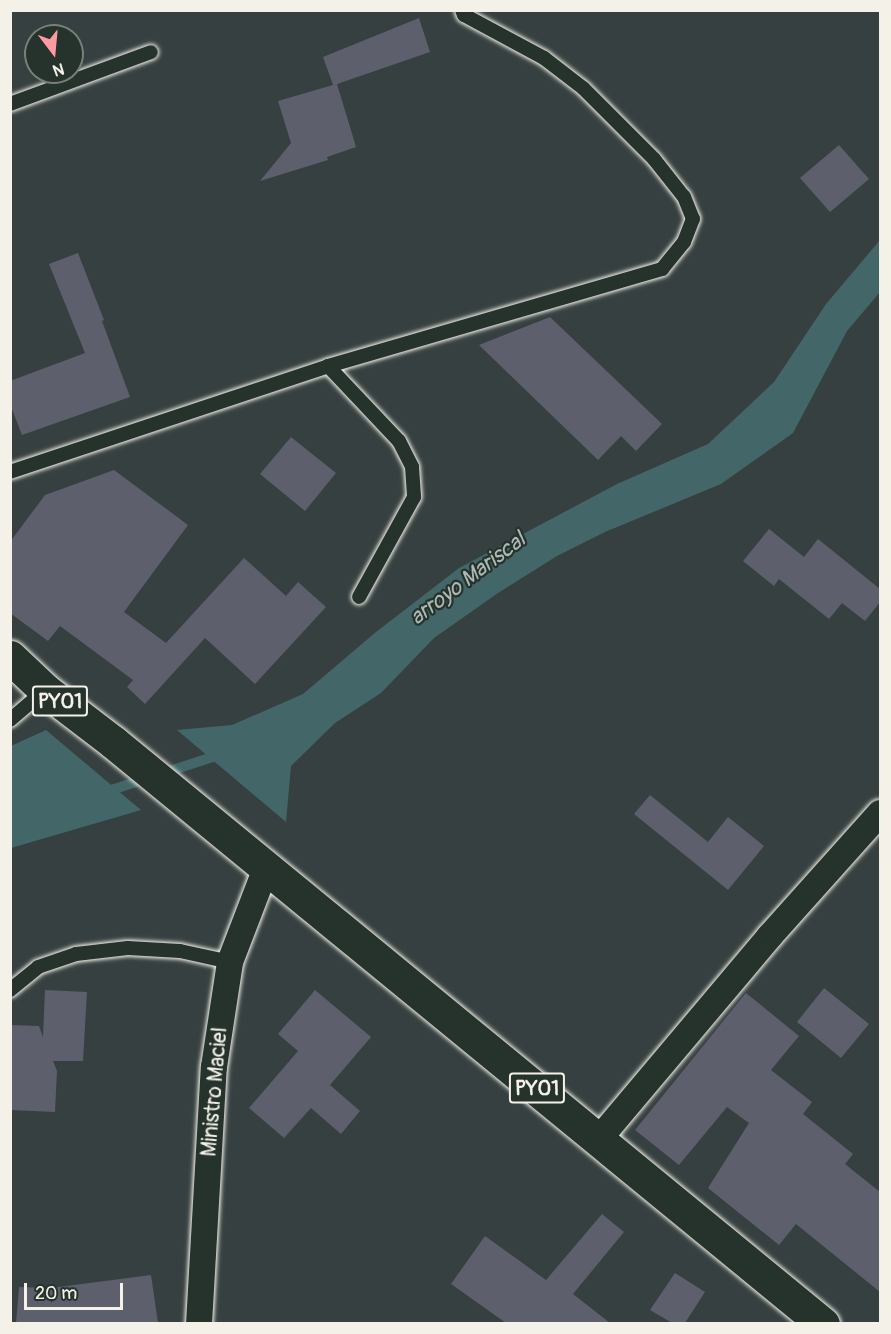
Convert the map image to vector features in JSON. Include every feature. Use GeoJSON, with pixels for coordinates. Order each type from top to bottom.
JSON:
{"type":"FeatureCollection","features":[{"type":"Feature","properties":{"kind":"highway","name":"PY01"},"geometry":{"type":"LineString","coordinates":[[10,657],[45,690],[113,742],[823,1323]]}},
{"type":"Feature","properties":{"kind":"street"},"geometry":{"type":"LineString","coordinates":[[599,1139],[770,936],[880,813]]}},
{"type":"Feature","properties":{"kind":"street","name":"Ministro Maciel"},"geometry":{"type":"LineString","coordinates":[[200,1323],[214,1067],[230,962],[258,861]]}},
{"type":"Feature","properties":{"kind":"lane"},"geometry":{"type":"LineString","coordinates":[[10,472],[328,366],[662,269],[690,231],[693,219],[684,198],[654,159],[583,88],[544,58],[464,15],[462,10]]}},
{"type":"Feature","properties":{"kind":"lane"},"geometry":{"type":"LineString","coordinates":[[10,104],[152,52]]}},
{"type":"Feature","properties":{"kind":"lane"},"geometry":{"type":"LineString","coordinates":[[328,366],[399,441],[412,467],[414,497],[359,597]]}},
{"type":"Feature","properties":{"kind":"lane"},"geometry":{"type":"LineString","coordinates":[[10,720],[45,690]]}},
{"type":"Feature","properties":{"kind":"lane"},"geometry":{"type":"LineString","coordinates":[[10,990],[38,967],[76,954],[128,948],[180,951],[230,962]]}},
{"type":"Feature","properties":{"kind":"water"},"geometry":{"type":"Polygon","coordinates":[[[880,240],[880,292],[847,331],[793,433],[721,484],[605,532],[557,556],[498,593],[434,638],[381,693],[335,723],[291,766],[286,822],[177,730],[232,725],[303,694],[376,632],[459,568],[617,484],[708,444],[774,382],[826,304],[880,240]]]}},
{"type":"Feature","properties":{"kind":"water"},"geometry":{"type":"Polygon","coordinates":[[[46,730],[141,810],[11,848],[11,746],[46,730]]]}},
{"type":"Feature","properties":{"kind":"building"},"geometry":{"type":"Polygon","coordinates":[[[419,18],[430,52],[337,84],[356,147],[327,157],[328,160],[260,181],[291,143],[278,101],[333,85],[323,57],[419,18]]]}},
{"type":"Feature","properties":{"kind":"building"},"geometry":{"type":"Polygon","coordinates":[[[839,145],[869,179],[830,212],[800,178],[839,145]]]}},
{"type":"Feature","properties":{"kind":"building"},"geometry":{"type":"Polygon","coordinates":[[[78,253],[130,397],[22,435],[10,404],[10,381],[85,353],[49,264],[78,253]]]}},
{"type":"Feature","properties":{"kind":"building"},"geometry":{"type":"Polygon","coordinates":[[[550,317],[662,424],[636,451],[621,436],[598,460],[479,345],[550,317]]]}},
{"type":"Feature","properties":{"kind":"building"},"geometry":{"type":"Polygon","coordinates":[[[291,437],[336,473],[305,511],[260,474],[291,437]]]}},
{"type":"Feature","properties":{"kind":"building"},"geometry":{"type":"Polygon","coordinates":[[[114,470],[188,525],[124,612],[166,643],[244,558],[286,596],[298,582],[326,607],[255,684],[205,638],[145,704],[127,687],[133,680],[60,626],[48,641],[10,613],[10,542],[45,495],[114,470]]]}},
{"type":"Feature","properties":{"kind":"building"},"geometry":{"type":"Polygon","coordinates":[[[769,529],[804,557],[818,539],[880,589],[880,602],[865,621],[842,603],[829,619],[779,579],[774,586],[743,561],[769,529]]]}},
{"type":"Feature","properties":{"kind":"building"},"geometry":{"type":"Polygon","coordinates":[[[650,795],[708,842],[728,817],[764,846],[728,890],[634,814],[650,795]]]}},
{"type":"Feature","properties":{"kind":"building"},"geometry":{"type":"Polygon","coordinates":[[[824,988],[869,1024],[841,1058],[797,1022],[824,988]]]}},
{"type":"Feature","properties":{"kind":"building"},"geometry":{"type":"Polygon","coordinates":[[[45,990],[87,992],[83,1061],[53,1061],[57,1071],[55,1112],[10,1110],[10,1025],[39,1026],[43,1037],[45,990]]]}},
{"type":"Feature","properties":{"kind":"building"},"geometry":{"type":"Polygon","coordinates":[[[315,990],[371,1037],[330,1085],[360,1111],[341,1134],[311,1108],[284,1138],[249,1108],[298,1051],[278,1034],[315,990]]]}},
{"type":"Feature","properties":{"kind":"building"},"geometry":{"type":"Polygon","coordinates":[[[746,993],[799,1036],[771,1070],[812,1102],[803,1114],[853,1154],[845,1164],[880,1192],[880,1292],[796,1224],[779,1245],[708,1188],[749,1123],[727,1107],[679,1165],[635,1130],[746,993]]]}},
{"type":"Feature","properties":{"kind":"building"},"geometry":{"type":"Polygon","coordinates":[[[602,1214],[624,1232],[573,1294],[610,1323],[506,1323],[451,1284],[485,1236],[546,1280],[602,1214]]]}},
{"type":"Feature","properties":{"kind":"building"},"geometry":{"type":"Polygon","coordinates":[[[675,1273],[705,1292],[685,1323],[672,1323],[650,1310],[675,1273]]]}},
{"type":"Feature","properties":{"kind":"building"},"geometry":{"type":"Polygon","coordinates":[[[151,1275],[158,1323],[16,1323],[19,1287],[51,1288],[151,1275]]]}},
{"type":"Feature","properties":{"kind":"waterway","name":"arroyo Mariscal"},"geometry":{"type":"LineString","coordinates":[[102,793],[222,754]]}}]}
